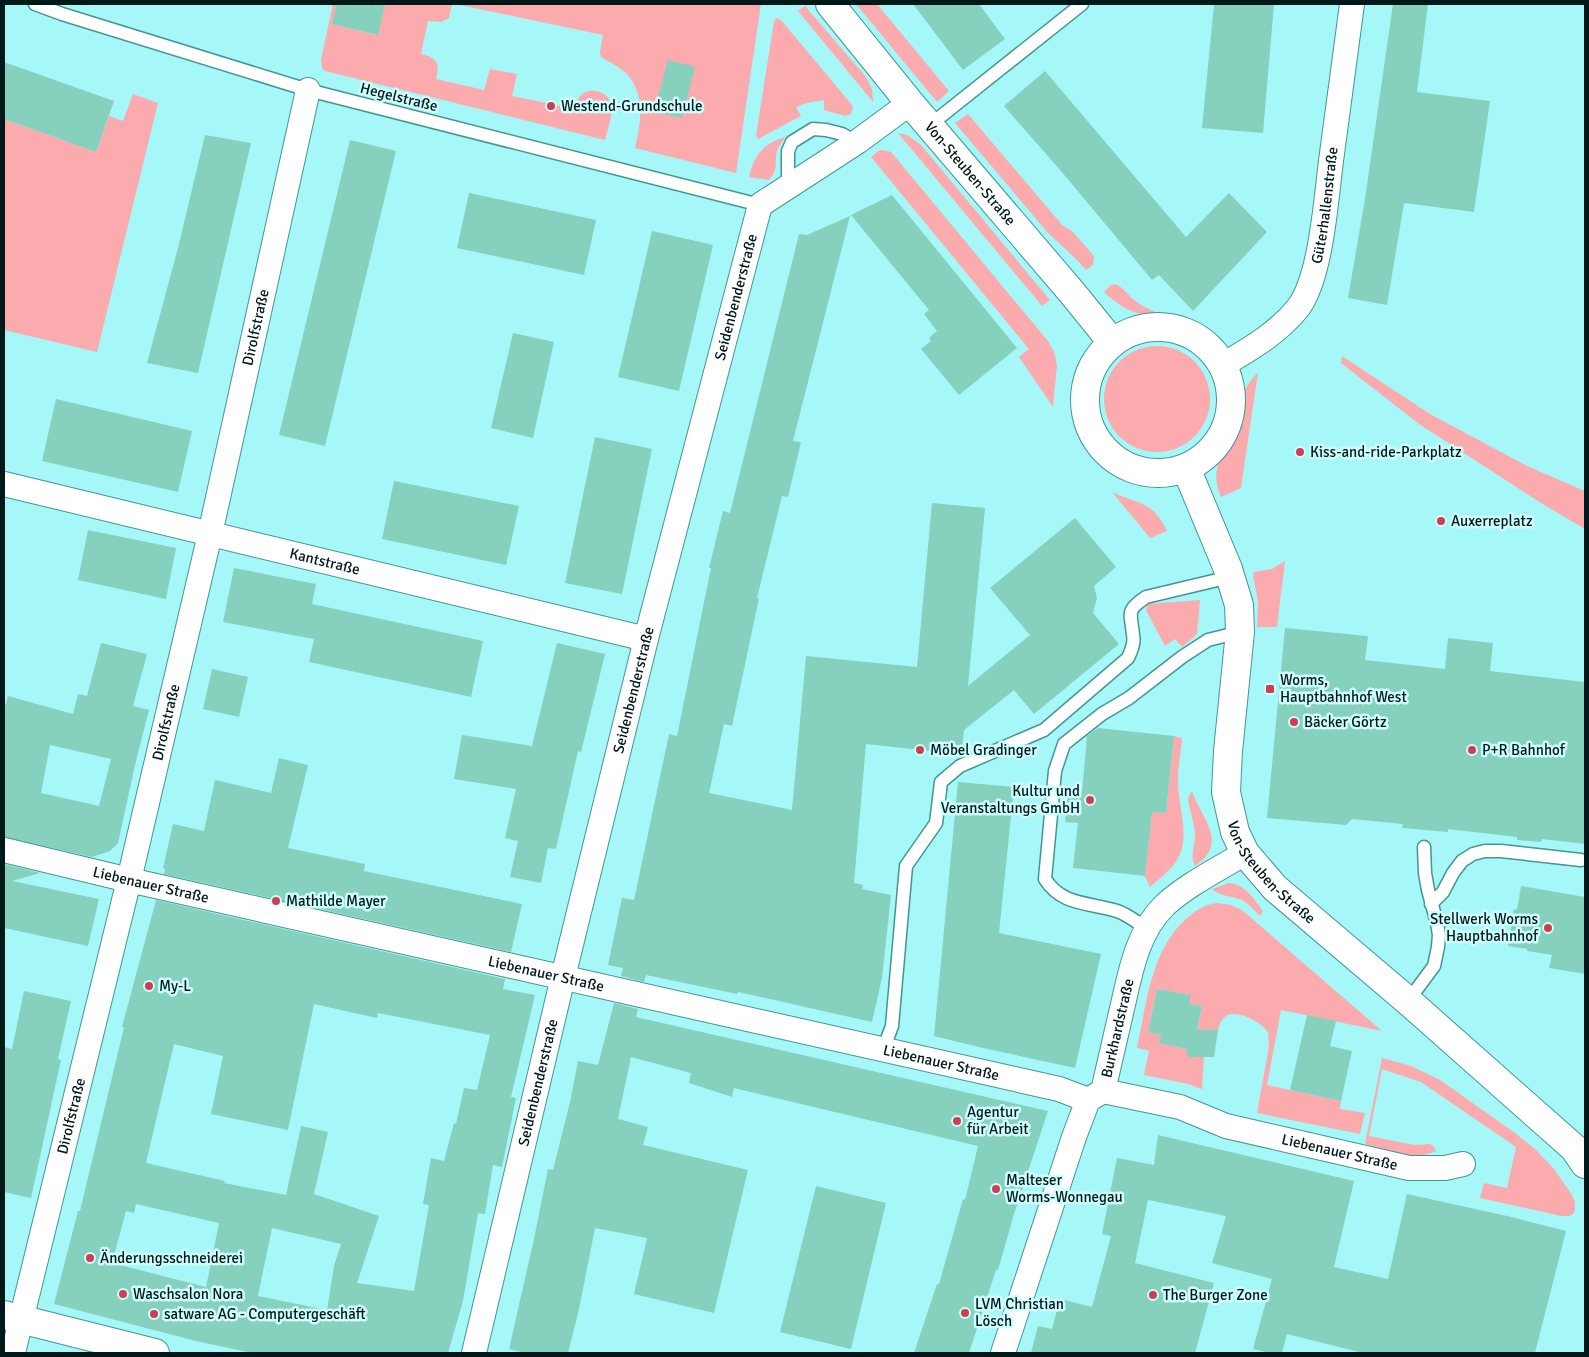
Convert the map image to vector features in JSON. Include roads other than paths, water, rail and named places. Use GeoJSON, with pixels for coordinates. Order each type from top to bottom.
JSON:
{"type":"FeatureCollection","features":[{"type":"Feature","properties":{"kind":"street","name":"Von-Steuben-Straße"},"geometry":{"type":"LineString","coordinates":[[830,4],[910,103],[1112,342]]}},
{"type":"Feature","properties":{"kind":"street","name":"Güterhallenstraße"},"geometry":{"type":"LineString","coordinates":[[1223,365],[1275,332],[1299,307],[1309,286],[1319,250],[1352,4]]}},
{"type":"Feature","properties":{"kind":"street","name":"Dirolfstraße"},"geometry":{"type":"LineString","coordinates":[[13,1353],[13,1317],[129,880],[210,534],[308,90]]}},
{"type":"Feature","properties":{"kind":"street"},"geometry":{"type":"LineString","coordinates":[[760,205],[857,142],[910,103]]}},
{"type":"Feature","properties":{"kind":"street","name":"Seidenbenderstraße"},"geometry":{"type":"LineString","coordinates":[[474,1353],[563,977],[646,639],[760,205]]}},
{"type":"Feature","properties":{"kind":"street"},"geometry":{"type":"LineString","coordinates":[[1165,326],[1180,329],[1204,342],[1223,365],[1231,390],[1232,404],[1230,417],[1219,442],[1210,452],[1186,468],[1160,473],[1132,468],[1108,454],[1091,432],[1085,411],[1085,390],[1088,377],[1094,364],[1112,342],[1137,329],[1165,326]]}},
{"type":"Feature","properties":{"kind":"street","name":"Von-Steuben-Straße"},"geometry":{"type":"LineString","coordinates":[[1186,468],[1230,577],[1239,605],[1240,632],[1228,751],[1226,792],[1235,832],[1245,853],[1275,888],[1408,1001],[1574,1148],[1585,1164]]}},
{"type":"Feature","properties":{"kind":"street","name":"Kantstraße"},"geometry":{"type":"LineString","coordinates":[[4,484],[646,639]]}},
{"type":"Feature","properties":{"kind":"street","name":"Liebenauer Straße"},"geometry":{"type":"LineString","coordinates":[[4,850],[129,880],[1059,1089],[1180,1108],[1226,1126],[1409,1168],[1445,1168],[1463,1164]]}},
{"type":"Feature","properties":{"kind":"street","name":"Burkhardstraße"},"geometry":{"type":"LineString","coordinates":[[1002,1353],[1074,1137],[1096,1095],[1131,966],[1147,929],[1166,905],[1179,894],[1245,853]]}},
{"type":"Feature","properties":{"kind":"street"},"geometry":{"type":"LineString","coordinates":[[13,1317],[155,1353]]}},
{"type":"Feature","properties":{"kind":"lane","name":"Hegelstraße"},"geometry":{"type":"LineString","coordinates":[[35,4],[308,90],[760,205]]}},
{"type":"Feature","properties":{"kind":"lane"},"geometry":{"type":"LineString","coordinates":[[930,125],[1082,4]]}},
{"type":"Feature","properties":{"kind":"lane"},"geometry":{"type":"LineString","coordinates":[[788,186],[788,151],[792,142],[813,129],[834,132],[857,142]]}},
{"type":"Feature","properties":{"kind":"lane"},"geometry":{"type":"LineString","coordinates":[[884,1050],[892,1026],[906,866],[936,823],[941,782],[960,766],[1044,730],[1128,658],[1133,643],[1131,610],[1136,603],[1146,596],[1230,577]]}},
{"type":"Feature","properties":{"kind":"lane"},"geometry":{"type":"LineString","coordinates":[[1147,929],[1119,911],[1069,900],[1050,887],[1046,879],[1055,771],[1064,744],[1102,714],[1129,698],[1182,657],[1208,640],[1240,632]]}},
{"type":"Feature","properties":{"kind":"lane"},"geometry":{"type":"LineString","coordinates":[[1408,1001],[1434,966],[1438,947],[1437,923],[1425,873],[1424,846]]}},
{"type":"Feature","properties":{"kind":"lane"},"geometry":{"type":"LineString","coordinates":[[1431,904],[1443,892],[1462,861],[1473,854],[1486,851],[1501,851],[1581,860]]}},
{"type":"Feature","properties":{"kind":"place","name":"Westend-Grundschule"},"geometry":{"type":"Point","coordinates":[551,106]}},
{"type":"Feature","properties":{"kind":"place","name":"Kiss-and-ride-Parkplatz"},"geometry":{"type":"Point","coordinates":[1300,452]}},
{"type":"Feature","properties":{"kind":"place","name":"Auxerreplatz"},"geometry":{"type":"Point","coordinates":[1441,521]}},
{"type":"Feature","properties":{"kind":"place","name":"Worms, Hauptbahnhof West"},"geometry":{"type":"Point","coordinates":[1270,689]}},
{"type":"Feature","properties":{"kind":"place","name":"Bäcker Görtz"},"geometry":{"type":"Point","coordinates":[1294,722]}},
{"type":"Feature","properties":{"kind":"place","name":"Möbel Gradinger"},"geometry":{"type":"Point","coordinates":[920,750]}},
{"type":"Feature","properties":{"kind":"place","name":"P+R Bahnhof"},"geometry":{"type":"Point","coordinates":[1472,750]}},
{"type":"Feature","properties":{"kind":"place","name":"Kultur und Veranstaltungs GmbH"},"geometry":{"type":"Point","coordinates":[1090,800]}},
{"type":"Feature","properties":{"kind":"place","name":"Mathilde Mayer"},"geometry":{"type":"Point","coordinates":[276,901]}},
{"type":"Feature","properties":{"kind":"place","name":"Stellwerk Worms Hauptbahnhof"},"geometry":{"type":"Point","coordinates":[1548,928]}},
{"type":"Feature","properties":{"kind":"place","name":"My-L"},"geometry":{"type":"Point","coordinates":[149,986]}},
{"type":"Feature","properties":{"kind":"place","name":"Agentur für Arbeit"},"geometry":{"type":"Point","coordinates":[957,1121]}},
{"type":"Feature","properties":{"kind":"place","name":"Malteser Worms-Wonnegau"},"geometry":{"type":"Point","coordinates":[996,1189]}},
{"type":"Feature","properties":{"kind":"place","name":"Änderungsschneiderei"},"geometry":{"type":"Point","coordinates":[90,1258]}},
{"type":"Feature","properties":{"kind":"place","name":"Waschsalon Nora"},"geometry":{"type":"Point","coordinates":[123,1294]}},
{"type":"Feature","properties":{"kind":"place","name":"The Burger Zone"},"geometry":{"type":"Point","coordinates":[1153,1295]}},
{"type":"Feature","properties":{"kind":"place","name":"LVM Christian Lösch"},"geometry":{"type":"Point","coordinates":[965,1313]}},
{"type":"Feature","properties":{"kind":"place","name":"satware AG - Computergeschäft"},"geometry":{"type":"Point","coordinates":[154,1314]}}]}
